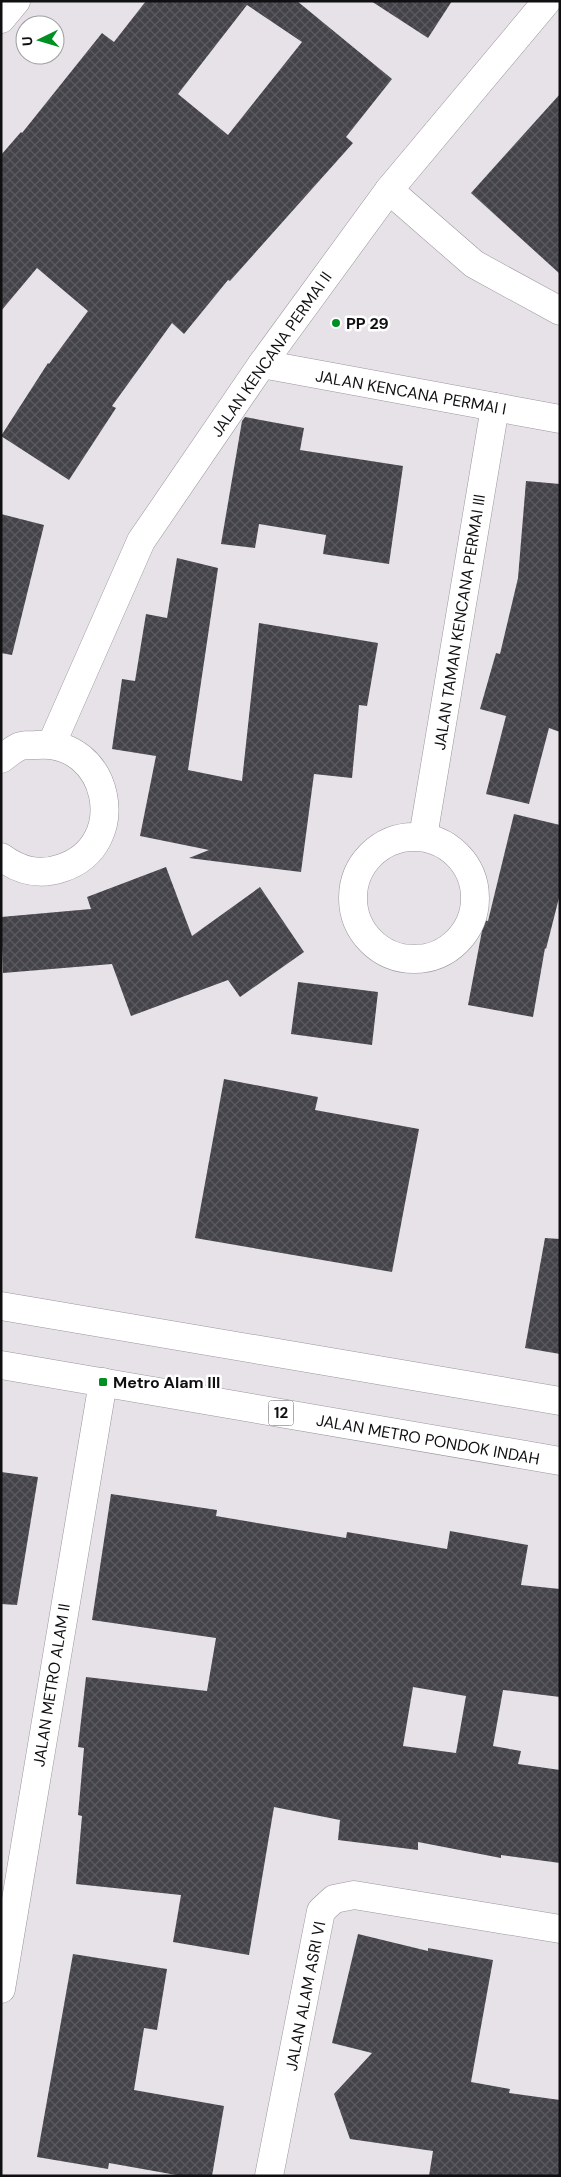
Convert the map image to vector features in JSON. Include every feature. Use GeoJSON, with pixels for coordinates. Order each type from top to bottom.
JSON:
{"type":"FeatureCollection","features":[{"type":"Feature","properties":{"kind":"main road"},"geometry":{"type":"LineString","coordinates":[[1,19],[16,1]]}},
{"type":"Feature","properties":{"kind":"main road","name":"JALAN KENCANA PERMAI II"},"geometry":{"type":"LineString","coordinates":[[52,743],[141,541],[262,364],[389,190],[547,1]]}},
{"type":"Feature","properties":{"kind":"main road"},"geometry":{"type":"LineString","coordinates":[[389,190],[474,264],[560,311]]}},
{"type":"Feature","properties":{"kind":"main road","name":"JALAN KENCANA PERMAI I"},"geometry":{"type":"LineString","coordinates":[[262,364],[560,419]]}},
{"type":"Feature","properties":{"kind":"main road","name":"JALAN TAMAN KENCANA PERMAI III"},"geometry":{"type":"LineString","coordinates":[[424,837],[495,407]]}},
{"type":"Feature","properties":{"kind":"main road"},"geometry":{"type":"LineString","coordinates":[[1,759],[21,746],[52,743],[80,756],[100,780],[106,811],[98,841],[76,864],[47,873],[16,868],[1,857]]}},
{"type":"Feature","properties":{"kind":"main road"},"geometry":{"type":"LineString","coordinates":[[401,837],[424,837],[445,844],[462,859],[472,880],[475,902],[469,924],[456,943],[437,955],[415,960],[393,956],[373,945],[359,927],[352,905],[354,882],[363,861],[380,846],[401,837]]}},
{"type":"Feature","properties":{"kind":"main road"},"geometry":{"type":"LineString","coordinates":[[1,1306],[560,1401]]}},
{"type":"Feature","properties":{"kind":"main road","name":"JALAN METRO PONDOK INDAH"},"geometry":{"type":"LineString","coordinates":[[1,1365],[560,1462]]}},
{"type":"Feature","properties":{"kind":"main road","name":"JALAN METRO ALAM II"},"geometry":{"type":"LineString","coordinates":[[1,1989],[103,1382]]}},
{"type":"Feature","properties":{"kind":"main road","name":"JALAN ALAM ASRI VI"},"geometry":{"type":"LineString","coordinates":[[269,2176],[321,1911],[334,1899],[354,1895],[560,1929]]}},
{"type":"Feature","properties":{"kind":"building"},"geometry":{"type":"Polygon","coordinates":[[[146,1],[297,1],[392,79],[346,137],[353,143],[230,281],[228,280],[184,334],[172,323],[112,406],[116,408],[69,480],[1,436],[48,363],[88,311],[37,268],[1,311],[1,155],[22,133],[102,33],[114,42],[146,1]],[[247,5],[178,94],[228,135],[302,42],[247,5]]]}},
{"type":"Feature","properties":{"kind":"building"},"geometry":{"type":"Polygon","coordinates":[[[371,1],[452,1],[428,38],[371,1]]]}},
{"type":"Feature","properties":{"kind":"building"},"geometry":{"type":"Polygon","coordinates":[[[560,94],[560,274],[471,193],[560,94]]]}},
{"type":"Feature","properties":{"kind":"building"},"geometry":{"type":"Polygon","coordinates":[[[245,417],[304,428],[300,450],[403,466],[389,564],[323,554],[326,535],[259,524],[255,548],[221,544],[242,421],[245,417]]]}},
{"type":"Feature","properties":{"kind":"building"},"geometry":{"type":"Polygon","coordinates":[[[526,481],[560,484],[560,732],[549,728],[529,804],[486,794],[506,716],[480,709],[496,653],[500,654],[518,578],[526,481]]]}},
{"type":"Feature","properties":{"kind":"building"},"geometry":{"type":"Polygon","coordinates":[[[1,514],[44,525],[12,655],[1,653],[1,514]]]}},
{"type":"Feature","properties":{"kind":"building"},"geometry":{"type":"Polygon","coordinates":[[[177,558],[218,568],[188,770],[242,781],[259,623],[378,643],[367,706],[359,705],[352,778],[314,774],[301,872],[189,858],[209,850],[140,836],[156,756],[112,749],[122,679],[135,681],[146,614],[167,618],[177,558]]]}},
{"type":"Feature","properties":{"kind":"building"},"geometry":{"type":"Polygon","coordinates":[[[514,814],[560,825],[560,894],[545,948],[533,1017],[468,1005],[484,920],[488,921],[514,814]]]}},
{"type":"Feature","properties":{"kind":"building"},"geometry":{"type":"Polygon","coordinates":[[[166,867],[192,936],[260,887],[304,952],[240,997],[228,980],[131,1016],[112,964],[3,973],[1,917],[91,909],[87,897],[166,867]]]}},
{"type":"Feature","properties":{"kind":"building"},"geometry":{"type":"Polygon","coordinates":[[[298,982],[378,992],[372,1045],[291,1034],[298,982]]]}},
{"type":"Feature","properties":{"kind":"building"},"geometry":{"type":"Polygon","coordinates":[[[224,1079],[318,1097],[315,1110],[419,1129],[392,1272],[195,1238],[224,1079]]]}},
{"type":"Feature","properties":{"kind":"building"},"geometry":{"type":"Polygon","coordinates":[[[545,1238],[560,1239],[560,1354],[525,1348],[545,1238]]]}},
{"type":"Feature","properties":{"kind":"building"},"geometry":{"type":"Polygon","coordinates":[[[1,1472],[38,1477],[17,1605],[1,1604],[1,1472]]]}},
{"type":"Feature","properties":{"kind":"building"},"geometry":{"type":"Polygon","coordinates":[[[111,1494],[217,1510],[216,1516],[346,1538],[347,1532],[447,1549],[450,1531],[528,1545],[521,1585],[560,1589],[560,1697],[503,1690],[493,1746],[521,1751],[518,1764],[560,1770],[560,1863],[501,1855],[501,1858],[418,1842],[418,1850],[338,1840],[340,1820],[274,1807],[249,1955],[173,1942],[181,1895],[76,1884],[82,1816],[78,1815],[84,1748],[78,1747],[86,1677],[207,1691],[216,1638],[92,1620],[111,1494]],[[413,1687],[403,1746],[456,1753],[466,1696],[413,1687]]]}},
{"type":"Feature","properties":{"kind":"building"},"geometry":{"type":"Polygon","coordinates":[[[358,1934],[428,1951],[428,1948],[493,1960],[471,2082],[510,2089],[509,2093],[560,2100],[560,2176],[429,2176],[433,2151],[350,2139],[334,2094],[372,2053],[332,2043],[358,1934]]]}},
{"type":"Feature","properties":{"kind":"building"},"geometry":{"type":"Polygon","coordinates":[[[73,1954],[167,1969],[157,2030],[144,2028],[134,2090],[224,2106],[212,2176],[182,2176],[109,2163],[108,2169],[37,2157],[73,1954]]]}},
{"type":"Feature","properties":{"kind":"place","name":"PP 29"},"geometry":{"type":"Point","coordinates":[336,323]}},
{"type":"Feature","properties":{"kind":"place","name":"Metro Alam III"},"geometry":{"type":"Point","coordinates":[103,1382]}}]}
